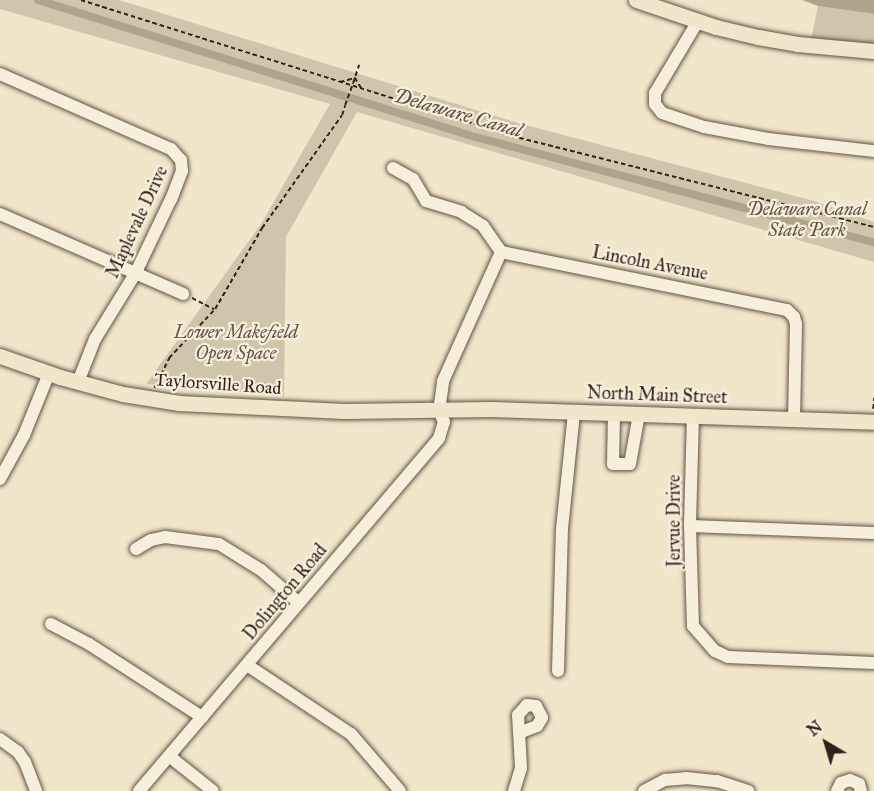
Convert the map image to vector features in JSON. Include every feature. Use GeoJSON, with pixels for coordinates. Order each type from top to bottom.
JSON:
{"type":"FeatureCollection","features":[{"type":"Feature","properties":{"kind":"main road"},"geometry":{"type":"LineString","coordinates":[[636,0],[698,21],[797,44],[874,51]]}},
{"type":"Feature","properties":{"kind":"main road","name":"Taylorsville Road"},"geometry":{"type":"LineString","coordinates":[[0,356],[49,374],[149,399],[310,410],[440,411]]}},
{"type":"Feature","properties":{"kind":"main road","name":"North Main Street"},"geometry":{"type":"LineString","coordinates":[[440,411],[491,409],[574,412],[614,420],[637,421],[693,416],[874,422]]}},
{"type":"Feature","properties":{"kind":"street"},"geometry":{"type":"LineString","coordinates":[[698,21],[654,99],[658,109],[668,117],[704,128],[768,139],[874,151]]}},
{"type":"Feature","properties":{"kind":"street","name":"Maplevale Drive"},"geometry":{"type":"LineString","coordinates":[[0,74],[171,149],[179,156],[182,171],[135,274],[100,329],[78,382]]}},
{"type":"Feature","properties":{"kind":"street"},"geometry":{"type":"LineString","coordinates":[[393,168],[412,179],[426,201],[461,212],[483,226],[500,251]]}},
{"type":"Feature","properties":{"kind":"street"},"geometry":{"type":"LineString","coordinates":[[0,214],[183,294]]}},
{"type":"Feature","properties":{"kind":"street","name":"Lincoln Avenue"},"geometry":{"type":"LineString","coordinates":[[500,251],[709,292],[780,308],[792,313],[796,324],[794,419]]}},
{"type":"Feature","properties":{"kind":"street","name":"Dolington Road"},"geometry":{"type":"LineString","coordinates":[[139,791],[439,438],[444,422],[440,411],[446,371],[500,251]]}},
{"type":"Feature","properties":{"kind":"street"},"geometry":{"type":"LineString","coordinates":[[0,479],[24,435],[49,374]]}},
{"type":"Feature","properties":{"kind":"street"},"geometry":{"type":"LineString","coordinates":[[558,671],[562,530],[574,412]]}},
{"type":"Feature","properties":{"kind":"street","name":"Jervue Drive"},"geometry":{"type":"LineString","coordinates":[[693,416],[690,526],[693,626],[715,651],[728,657],[874,663]]}},
{"type":"Feature","properties":{"kind":"street"},"geometry":{"type":"LineString","coordinates":[[614,420],[613,464],[630,464],[637,421]]}},
{"type":"Feature","properties":{"kind":"street"},"geometry":{"type":"LineString","coordinates":[[690,526],[874,533]]}},
{"type":"Feature","properties":{"kind":"street"},"geometry":{"type":"LineString","coordinates":[[136,549],[151,540],[165,537],[219,544],[261,570],[299,603]]}},
{"type":"Feature","properties":{"kind":"street"},"geometry":{"type":"LineString","coordinates":[[51,624],[89,644],[202,717]]}},
{"type":"Feature","properties":{"kind":"street"},"geometry":{"type":"LineString","coordinates":[[247,665],[351,734],[400,791]]}},
{"type":"Feature","properties":{"kind":"street"},"geometry":{"type":"LineString","coordinates":[[514,791],[521,768],[519,733]]}},
{"type":"Feature","properties":{"kind":"street"},"geometry":{"type":"LineString","coordinates":[[0,739],[18,752],[25,762],[36,791]]}},
{"type":"Feature","properties":{"kind":"street"},"geometry":{"type":"LineString","coordinates":[[169,756],[213,791]]}},
{"type":"Feature","properties":{"kind":"street"},"geometry":{"type":"LineString","coordinates":[[644,791],[665,780],[686,778],[717,781],[748,791]]}},
{"type":"Feature","properties":{"kind":"street"},"geometry":{"type":"LineString","coordinates":[[837,791],[841,783],[850,780],[859,784],[861,791]]}},
{"type":"Feature","properties":{"kind":"path"},"geometry":{"type":"LineString","coordinates":[[81,0],[512,136],[874,227]]}},
{"type":"Feature","properties":{"kind":"path"},"geometry":{"type":"LineString","coordinates":[[149,399],[169,358],[215,309],[262,228],[342,115],[359,65]]}},
{"type":"Feature","properties":{"kind":"path"},"geometry":{"type":"LineString","coordinates":[[340,82],[355,78]]}},
{"type":"Feature","properties":{"kind":"path"},"geometry":{"type":"LineString","coordinates":[[355,78],[362,90]]}},
{"type":"Feature","properties":{"kind":"path"},"geometry":{"type":"LineString","coordinates":[[183,294],[215,309]]}},
{"type":"Feature","properties":{"kind":"green space","name":"Delaware Canal State Park"},"geometry":{"type":"Polygon","coordinates":[[[0,0],[119,0],[518,123],[814,201],[874,222],[874,262],[357,112],[286,237],[284,396],[146,384],[261,224],[330,104],[0,9],[0,0]]]}},
{"type":"Feature","properties":{"kind":"green space"},"geometry":{"type":"Polygon","coordinates":[[[818,6],[874,14],[874,51],[810,45],[818,6]]]}},
{"type":"Feature","properties":{"kind":"shaded area"},"geometry":{"type":"Polygon","coordinates":[[[802,0],[874,0],[874,14],[818,6],[802,0]]]}},
{"type":"Feature","properties":{"kind":"waterway","name":"Delaware Canal"},"geometry":{"type":"LineString","coordinates":[[38,0],[468,135],[874,242]]}},
{"type":"Feature","properties":{"kind":"park label","name":"Lower Makefield Open Space"},"geometry":{"type":"Point","coordinates":[236,343]}}]}
